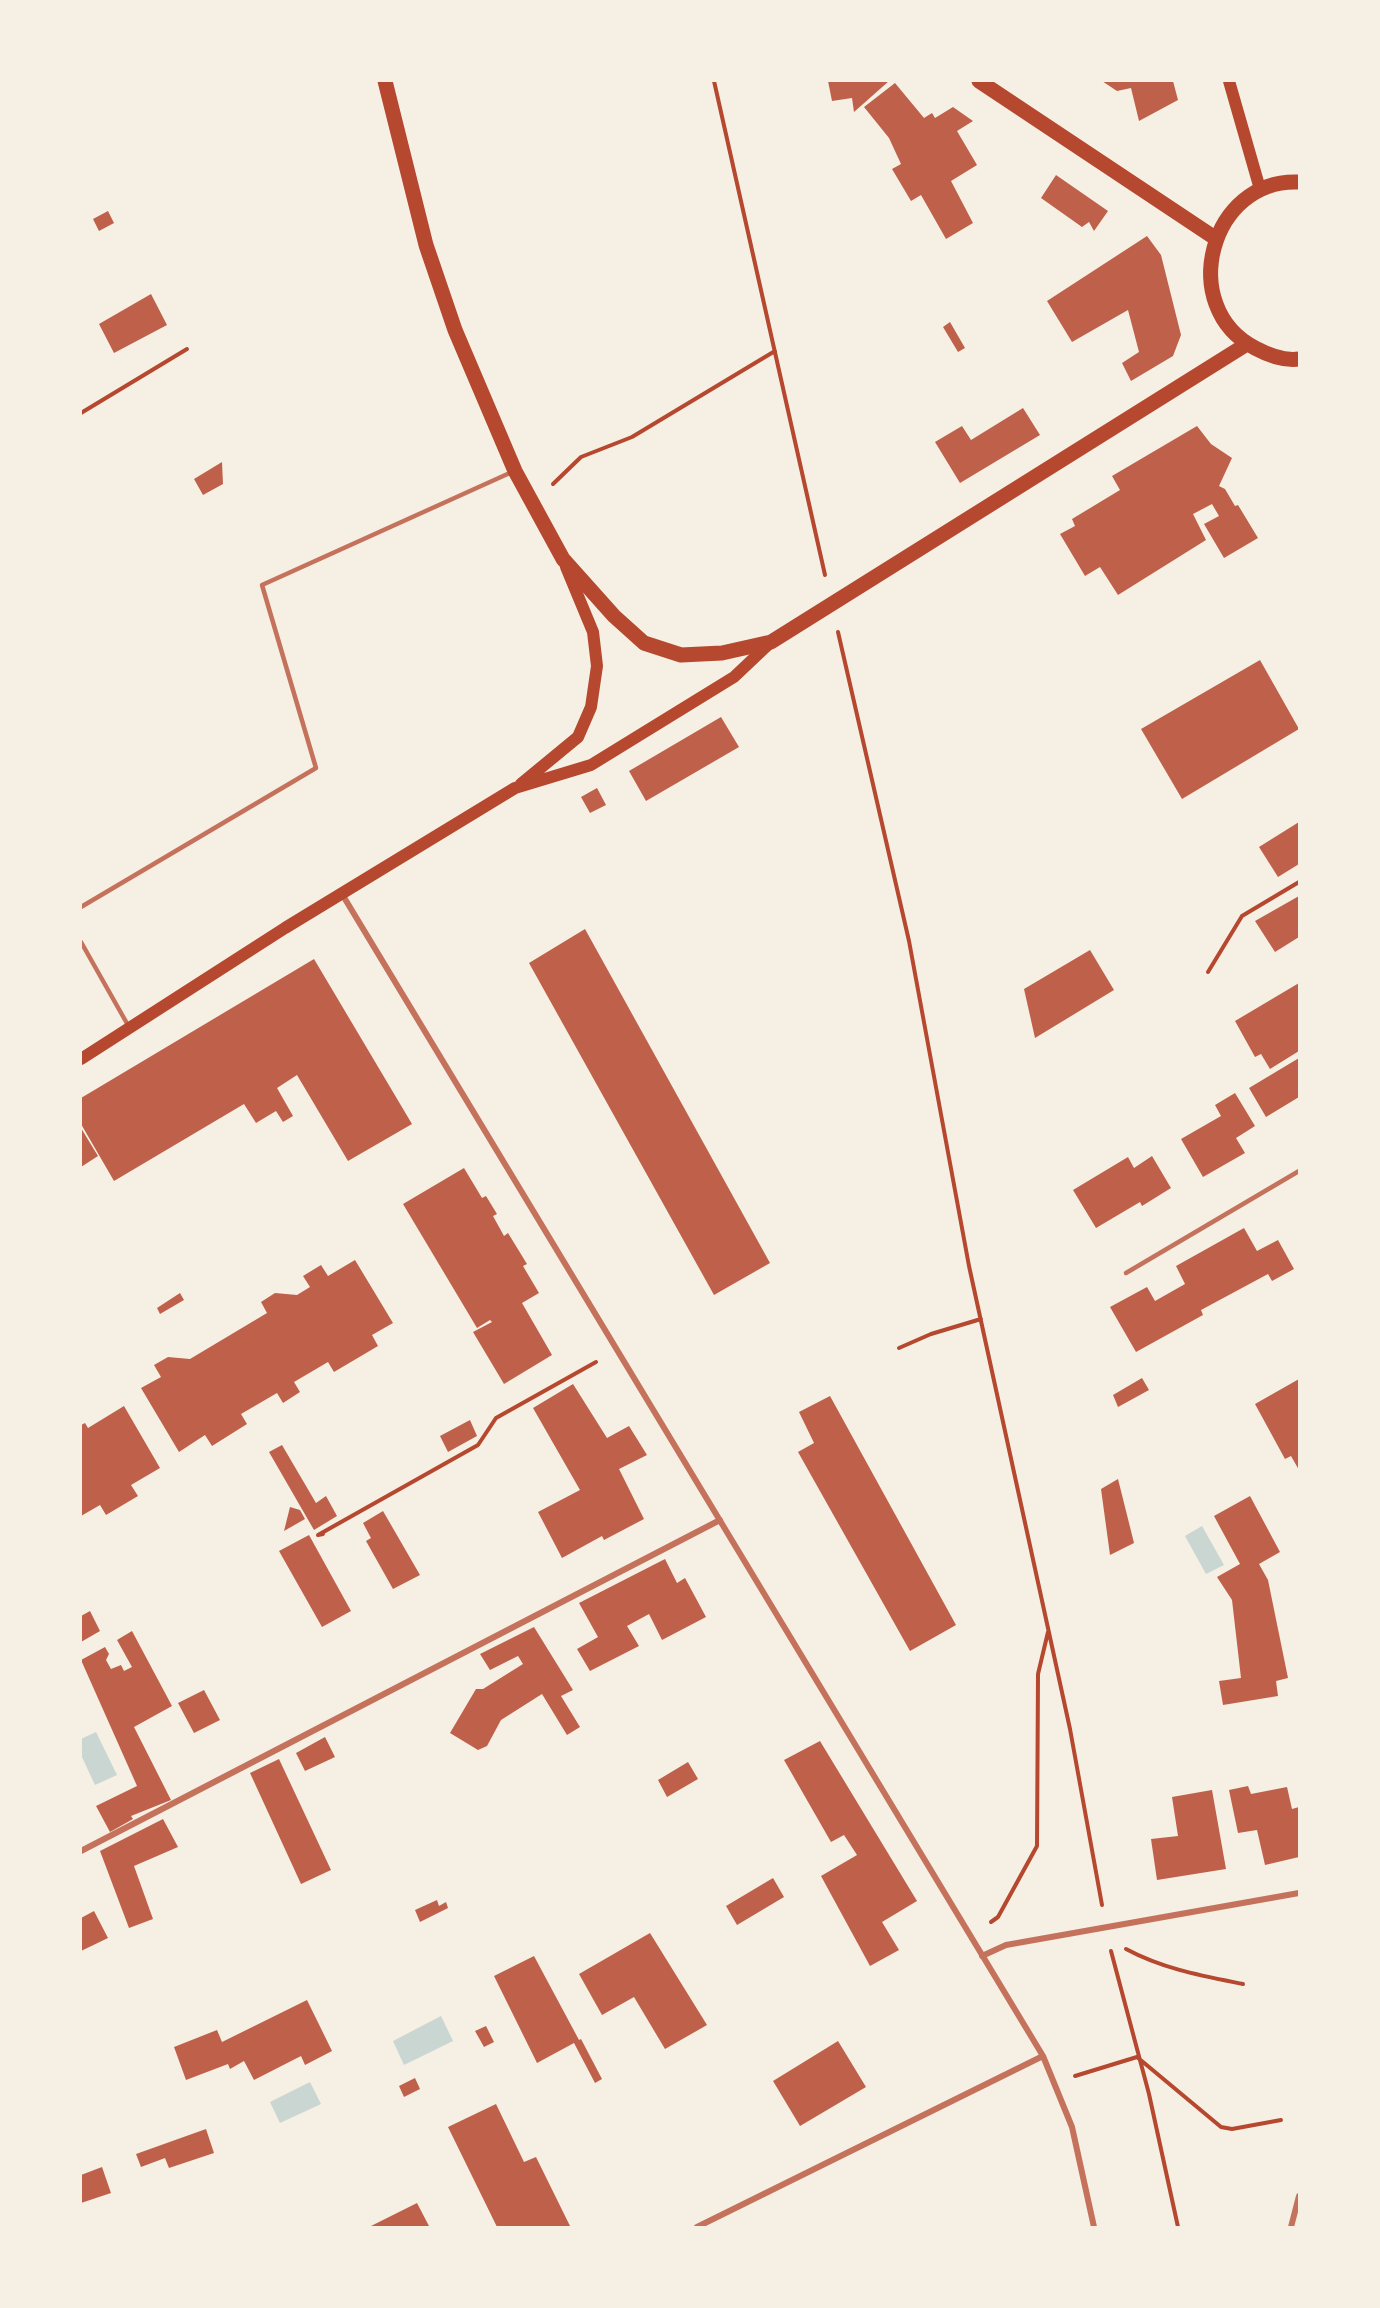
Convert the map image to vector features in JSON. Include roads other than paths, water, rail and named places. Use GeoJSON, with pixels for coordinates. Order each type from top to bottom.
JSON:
{"type":"FeatureCollection","features":[{"type":"Feature","properties":{"kind":"main road"},"geometry":{"type":"LineString","coordinates":[[81,1059],[515,788],[578,737],[591,707],[597,666],[593,632],[563,559],[515,471],[455,330],[426,245],[385,81]]}},
{"type":"Feature","properties":{"kind":"main road"},"geometry":{"type":"LineString","coordinates":[[979,81],[1215,237]]}},
{"type":"Feature","properties":{"kind":"main road"},"geometry":{"type":"LineString","coordinates":[[1229,81],[1260,189]]}},
{"type":"Feature","properties":{"kind":"main road"},"geometry":{"type":"LineString","coordinates":[[1299,182],[1287,182],[1260,189],[1241,202],[1226,218],[1215,237],[1209,267],[1213,296],[1226,323],[1247,344],[1269,356],[1299,359]]}},
{"type":"Feature","properties":{"kind":"main road"},"geometry":{"type":"LineString","coordinates":[[515,788],[591,765],[734,677],[771,642],[1247,344]]}},
{"type":"Feature","properties":{"kind":"main road"},"geometry":{"type":"LineString","coordinates":[[563,559],[614,616],[644,643],[681,656],[722,653],[771,642]]}},
{"type":"Feature","properties":{"kind":"street"},"geometry":{"type":"LineString","coordinates":[[342,894],[1043,2056],[1072,2127],[1094,2227]]}},
{"type":"Feature","properties":{"kind":"street"},"geometry":{"type":"LineString","coordinates":[[81,1851],[720,1520]]}},
{"type":"Feature","properties":{"kind":"street"},"geometry":{"type":"LineString","coordinates":[[982,1956],[1006,1945],[1299,1893]]}},
{"type":"Feature","properties":{"kind":"street"},"geometry":{"type":"LineString","coordinates":[[697,2227],[1043,2056]]}},
{"type":"Feature","properties":{"kind":"street"},"geometry":{"type":"LineString","coordinates":[[1291,2227],[1299,2196]]}},
{"type":"Feature","properties":{"kind":"lane"},"geometry":{"type":"LineString","coordinates":[[81,907],[316,768],[262,585],[515,471]]}},
{"type":"Feature","properties":{"kind":"lane"},"geometry":{"type":"LineString","coordinates":[[81,942],[130,1029]]}},
{"type":"Feature","properties":{"kind":"lane"},"geometry":{"type":"LineString","coordinates":[[1126,1273],[1299,1171]]}}]}
